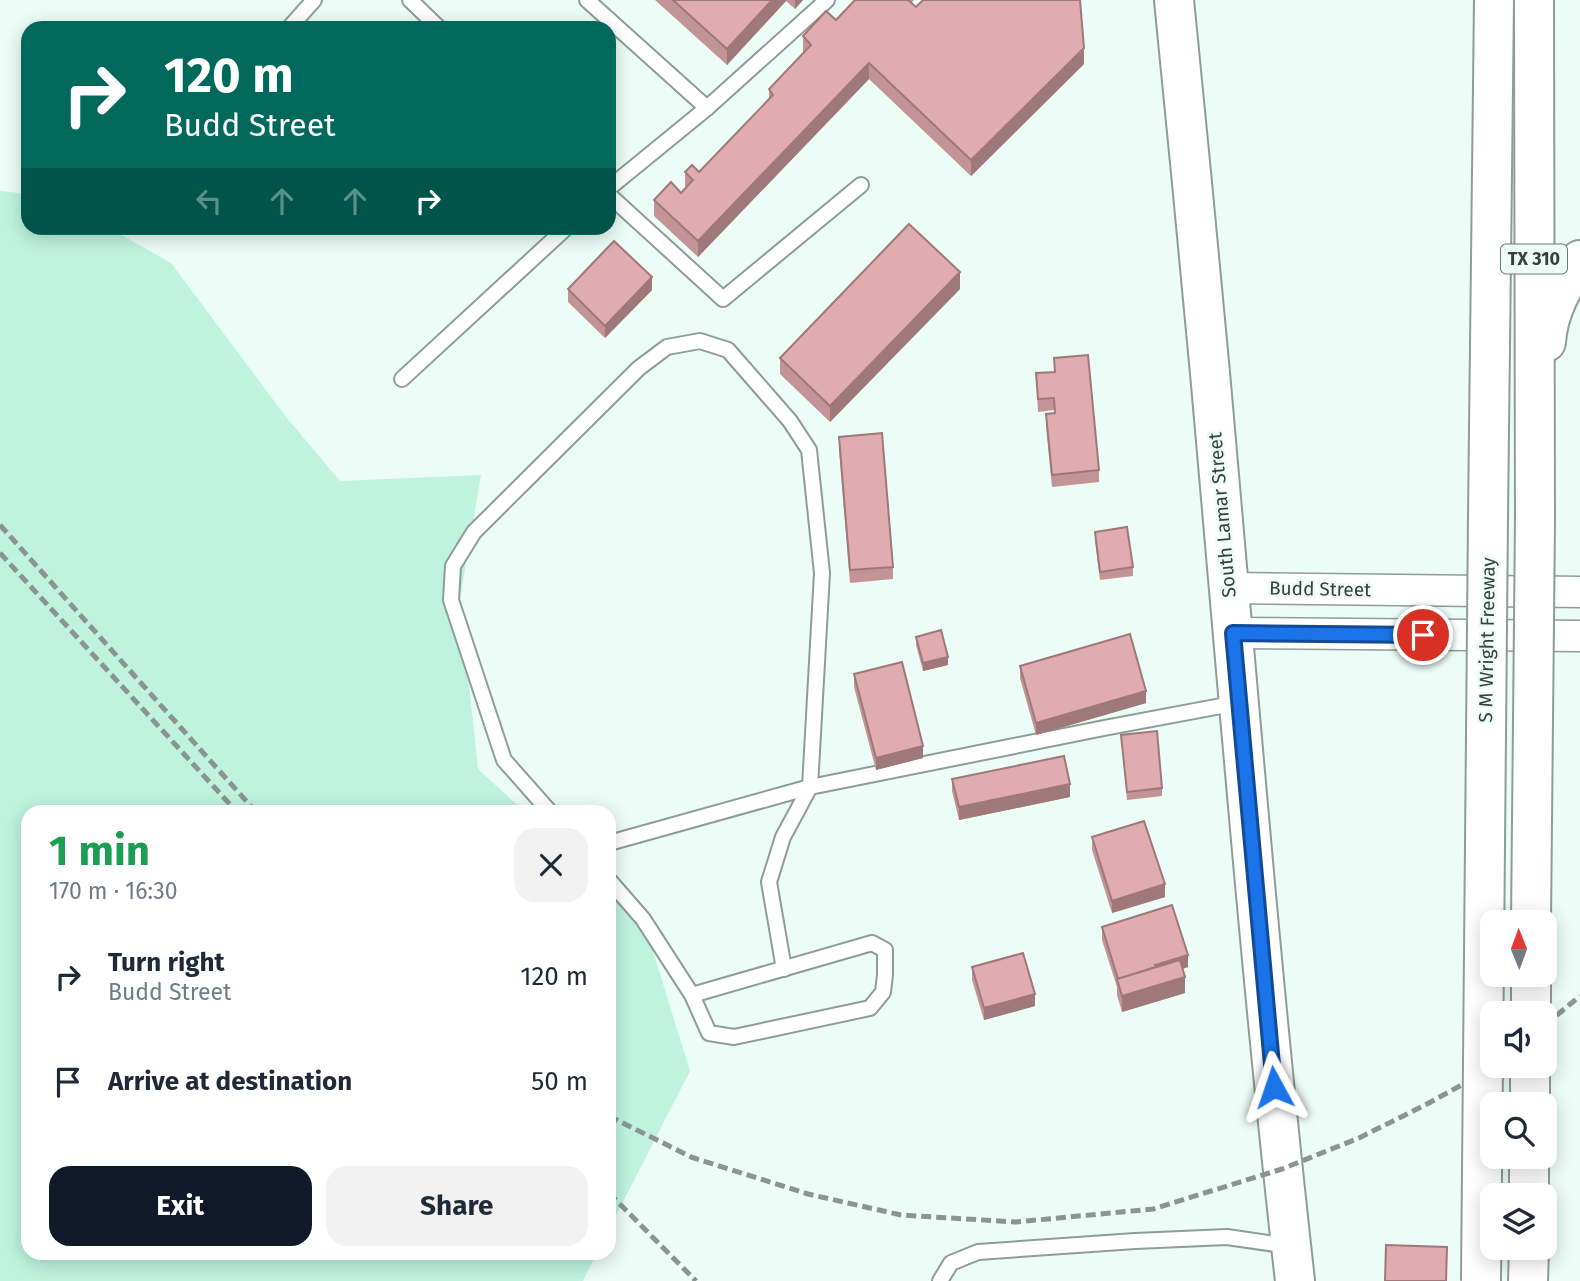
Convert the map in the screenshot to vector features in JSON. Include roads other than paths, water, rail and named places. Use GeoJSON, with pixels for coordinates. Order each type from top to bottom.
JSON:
{"type":"FeatureCollection","features":[{"type":"Feature","properties":{"kind":"main road","name":"South Lamar Street"},"geometry":{"type":"LineString","coordinates":[[1174,0],[1282,1170],[1293,1264]]}},
{"type":"Feature","properties":{"kind":"main road","name":"S M Wright Freeway"},"geometry":{"type":"LineString","coordinates":[[1481,1281],[1494,0]]}},
{"type":"Feature","properties":{"kind":"main road","name":"TX 310"},"geometry":{"type":"LineString","coordinates":[[1531,910],[1535,519],[1534,0]]}},
{"type":"Feature","properties":{"kind":"main road"},"geometry":{"type":"LineString","coordinates":[[1535,519],[1547,336],[1552,311],[1580,260]]}},
{"type":"Feature","properties":{"kind":"main road"},"geometry":{"type":"LineString","coordinates":[[1528,1281],[1529,1260]]}},
{"type":"Feature","properties":{"kind":"street","name":"Budd Street"},"geometry":{"type":"LineString","coordinates":[[1228,588],[1580,592]]}},
{"type":"Feature","properties":{"kind":"street"},"geometry":{"type":"LineString","coordinates":[[1233,633],[1580,636]]}},
{"type":"Feature","properties":{"kind":"lane"},"geometry":{"type":"LineString","coordinates":[[295,21],[314,0]]}},
{"type":"Feature","properties":{"kind":"lane"},"geometry":{"type":"LineString","coordinates":[[410,0],[432,21]]}},
{"type":"Feature","properties":{"kind":"lane"},"geometry":{"type":"LineString","coordinates":[[587,0],[610,21]]}},
{"type":"Feature","properties":{"kind":"lane"},"geometry":{"type":"LineString","coordinates":[[616,182],[707,108],[827,0]]}},
{"type":"Feature","properties":{"kind":"lane"},"geometry":{"type":"LineString","coordinates":[[616,26],[707,108]]}},
{"type":"Feature","properties":{"kind":"lane"},"geometry":{"type":"LineString","coordinates":[[616,201],[723,299],[861,185]]}},
{"type":"Feature","properties":{"kind":"lane"},"geometry":{"type":"LineString","coordinates":[[402,379],[557,235]]}},
{"type":"Feature","properties":{"kind":"lane"},"geometry":{"type":"LineString","coordinates":[[544,805],[505,760],[452,600],[453,566],[474,532],[639,368],[667,347],[701,341],[728,350],[790,421],[809,450],[822,573],[810,787],[783,837],[769,882],[784,969]]}},
{"type":"Feature","properties":{"kind":"lane"},"geometry":{"type":"LineString","coordinates":[[616,841],[810,787],[1239,703]]}},
{"type":"Feature","properties":{"kind":"lane"},"geometry":{"type":"LineString","coordinates":[[616,888],[643,919],[692,995],[709,1033],[734,1037],[870,1008],[883,992],[885,950],[872,943],[692,995]]}},
{"type":"Feature","properties":{"kind":"lane"},"geometry":{"type":"LineString","coordinates":[[940,1281],[951,1263],[978,1252],[1227,1237],[1293,1264]]}},
{"type":"Feature","properties":{"kind":"railway"},"geometry":{"type":"LineString","coordinates":[[0,525],[250,805]]}},
{"type":"Feature","properties":{"kind":"railway"},"geometry":{"type":"LineString","coordinates":[[0,553],[231,805]]}},
{"type":"Feature","properties":{"kind":"railway"},"geometry":{"type":"LineString","coordinates":[[1557,1015],[1580,996]]}},
{"type":"Feature","properties":{"kind":"railway"},"geometry":{"type":"LineString","coordinates":[[616,1120],[691,1157],[808,1194],[901,1215],[1016,1222],[1153,1209],[1282,1169],[1359,1138],[1480,1075]]}},
{"type":"Feature","properties":{"kind":"railway"},"geometry":{"type":"LineString","coordinates":[[616,1200],[696,1281]]}}]}
